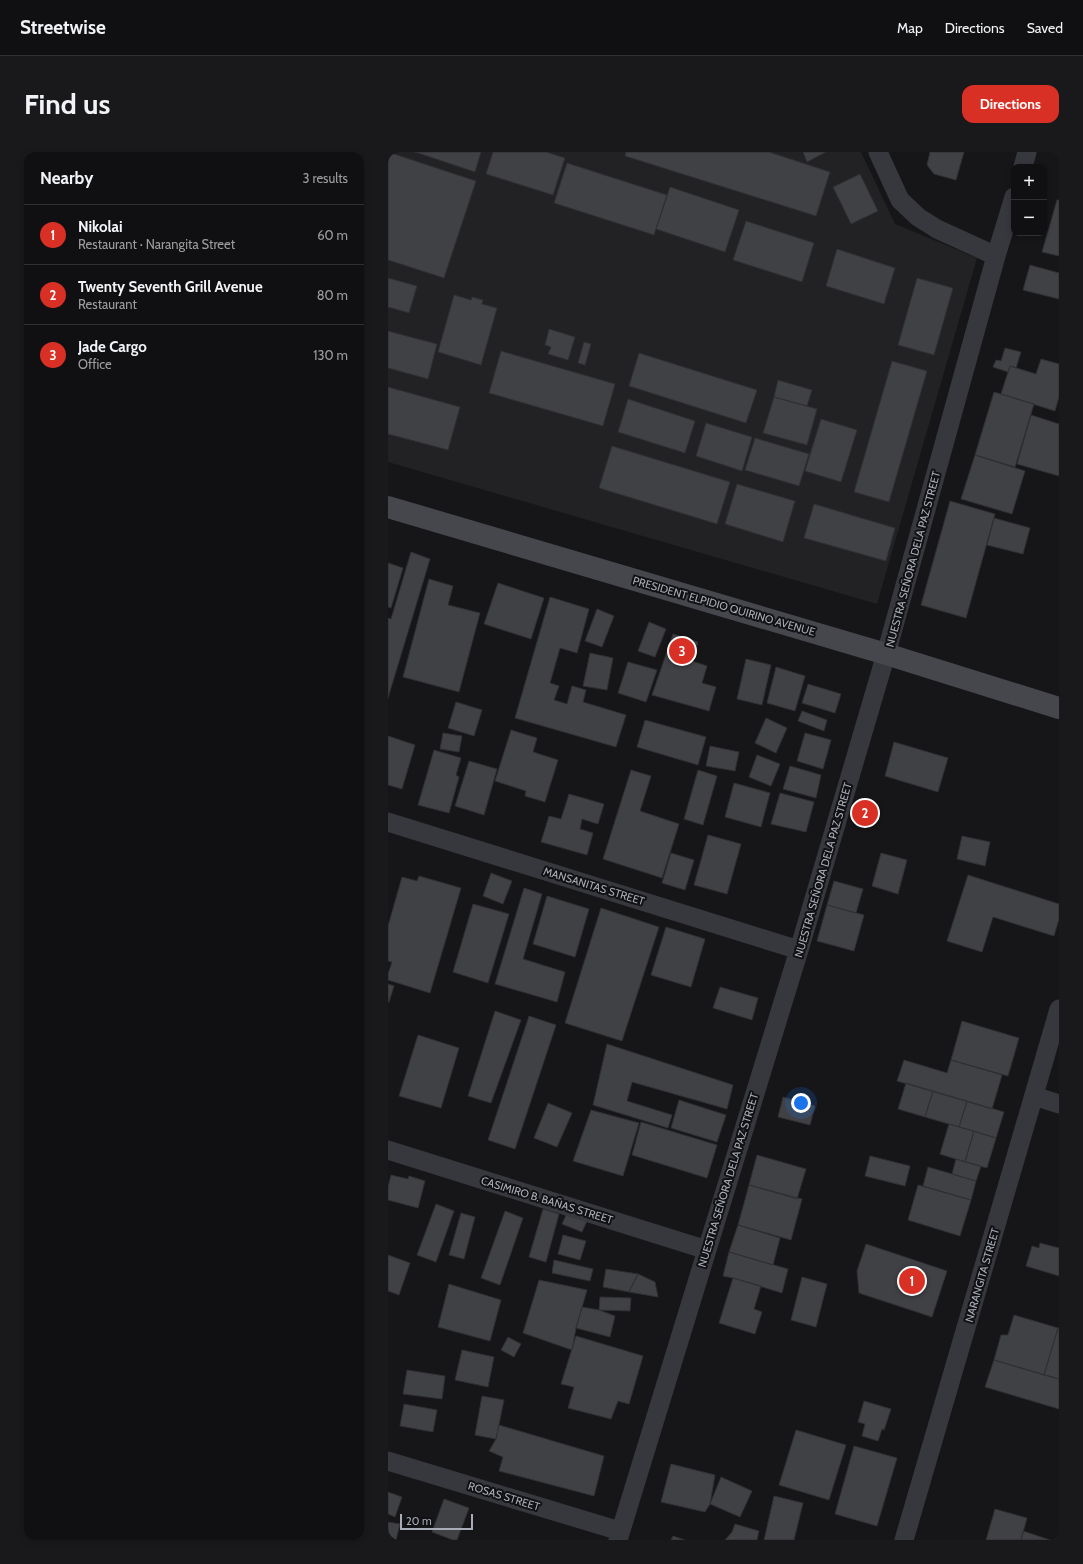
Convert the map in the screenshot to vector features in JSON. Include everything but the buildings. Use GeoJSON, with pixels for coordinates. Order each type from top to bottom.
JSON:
{"type":"FeatureCollection","features":[{"type":"Feature","properties":{"kind":"street"},"geometry":{"type":"LineString","coordinates":[[878,152],[900,200],[918,217],[937,230],[996,256]]}},
{"type":"Feature","properties":{"kind":"street"},"geometry":{"type":"LineString","coordinates":[[1024,164],[1027,152]]}},
{"type":"Feature","properties":{"kind":"street","name":"NUESTRA SEÑORA DELA PAZ STREET"},"geometry":{"type":"LineString","coordinates":[[619,1536],[799,950],[886,654],[996,256],[1013,200]]}},
{"type":"Feature","properties":{"kind":"street","name":"PRESIDENT ELPIDIO QUIRINO AVENUE"},"geometry":{"type":"LineString","coordinates":[[388,507],[886,654],[1059,708]]}},
{"type":"Feature","properties":{"kind":"street","name":"MANSANITAS STREET"},"geometry":{"type":"LineString","coordinates":[[388,822],[799,950]]}},
{"type":"Feature","properties":{"kind":"street","name":"NARANGITA STREET"},"geometry":{"type":"LineString","coordinates":[[904,1540],[1059,1010]]}},
{"type":"Feature","properties":{"kind":"street"},"geometry":{"type":"LineString","coordinates":[[1034,1096],[1059,1104]]}},
{"type":"Feature","properties":{"kind":"street","name":"CASIMIRO B. BAÑAS STREET"},"geometry":{"type":"LineString","coordinates":[[388,1150],[707,1250]]}},
{"type":"Feature","properties":{"kind":"street","name":"ROSAS STREET"},"geometry":{"type":"LineString","coordinates":[[388,1461],[619,1536]]}},
{"type":"Feature","properties":{"kind":"shaded area"},"geometry":{"type":"Polygon","coordinates":[[[388,152],[861,152],[895,224],[977,258],[877,604],[388,462],[388,152]]]}},
{"type":"Feature","properties":{"kind":"place","name":"Jade Cargo"},"geometry":{"type":"Point","coordinates":[682,651]}},
{"type":"Feature","properties":{"kind":"place","name":"Twenty Seventh Grill Avenue"},"geometry":{"type":"Point","coordinates":[865,813]}},
{"type":"Feature","properties":{"kind":"place","name":"Nikolai"},"geometry":{"type":"Point","coordinates":[912,1281]}}]}
